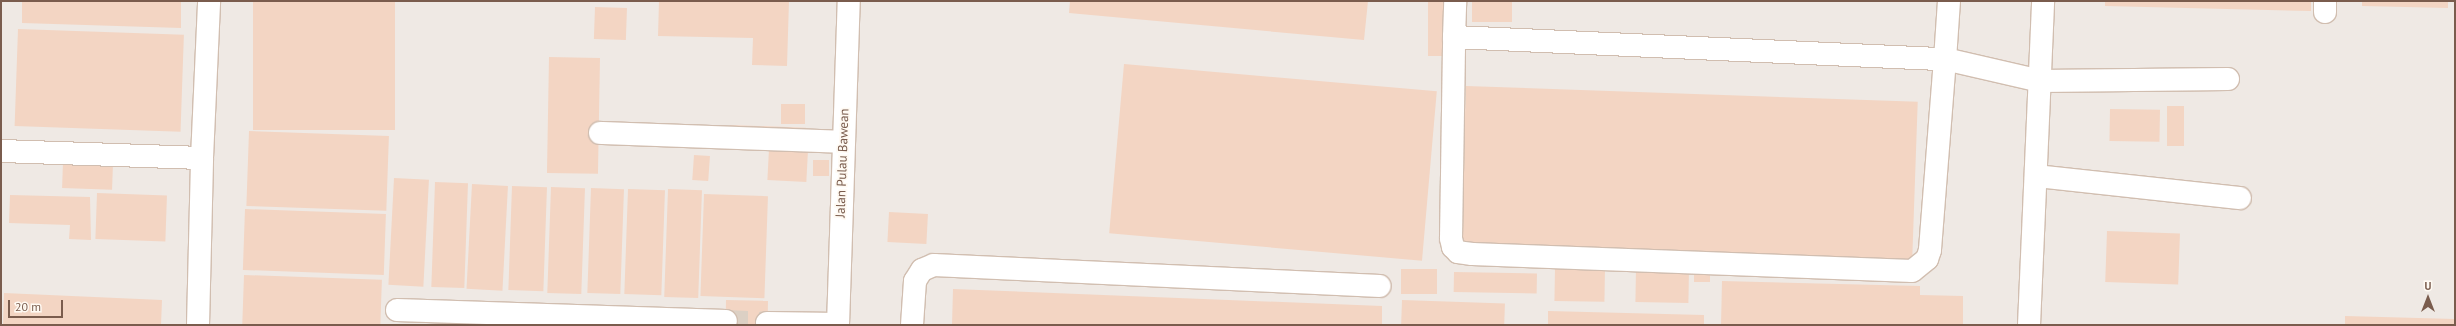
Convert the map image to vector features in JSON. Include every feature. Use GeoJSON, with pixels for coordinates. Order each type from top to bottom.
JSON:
{"type":"FeatureCollection","features":[{"type":"Feature","properties":{"kind":"street"},"geometry":{"type":"LineString","coordinates":[[198,325],[202,158],[209,1]]}},
{"type":"Feature","properties":{"kind":"street","name":"Jalan Pulau Bawean"},"geometry":{"type":"LineString","coordinates":[[838,324],[849,1]]}},
{"type":"Feature","properties":{"kind":"street"},"geometry":{"type":"LineString","coordinates":[[1455,1],[1451,238],[1455,250],[1472,254],[1912,271],[1927,259],[1930,250],[1949,1]]}},
{"type":"Feature","properties":{"kind":"street"},"geometry":{"type":"LineString","coordinates":[[2029,325],[2037,176],[2043,1]]}},
{"type":"Feature","properties":{"kind":"street"},"geometry":{"type":"LineString","coordinates":[[1454,37],[1945,59],[2040,81],[2228,79]]}},
{"type":"Feature","properties":{"kind":"street"},"geometry":{"type":"LineString","coordinates":[[600,133],[843,142]]}},
{"type":"Feature","properties":{"kind":"street"},"geometry":{"type":"LineString","coordinates":[[1,152],[202,158]]}},
{"type":"Feature","properties":{"kind":"street"},"geometry":{"type":"LineString","coordinates":[[2037,176],[2240,198]]}},
{"type":"Feature","properties":{"kind":"street"},"geometry":{"type":"LineString","coordinates":[[912,325],[915,281],[922,270],[934,265],[1380,286]]}},
{"type":"Feature","properties":{"kind":"street"},"geometry":{"type":"LineString","coordinates":[[397,310],[726,321]]}},
{"type":"Feature","properties":{"kind":"street"},"geometry":{"type":"LineString","coordinates":[[767,322],[838,324]]}},
{"type":"Feature","properties":{"kind":"shaded area"},"geometry":{"type":"Polygon","coordinates":[[[1,1],[2455,1],[2455,325],[1,325],[1,1]]]}},
{"type":"Feature","properties":{"kind":"building"},"geometry":{"type":"Polygon","coordinates":[[[22,1],[181,1],[181,28],[22,23],[22,1]]]}},
{"type":"Feature","properties":{"kind":"building"},"geometry":{"type":"Polygon","coordinates":[[[253,1],[395,1],[395,130],[253,130],[253,1]]]}},
{"type":"Feature","properties":{"kind":"building"},"geometry":{"type":"Polygon","coordinates":[[[659,1],[789,1],[787,66],[752,65],[753,38],[658,36],[659,1]]]}},
{"type":"Feature","properties":{"kind":"building"},"geometry":{"type":"Polygon","coordinates":[[[1070,1],[1368,1],[1364,40],[1069,13],[1070,1]]]}},
{"type":"Feature","properties":{"kind":"building"},"geometry":{"type":"Polygon","coordinates":[[[1428,1],[1452,1],[1452,56],[1428,56],[1428,1]]]}},
{"type":"Feature","properties":{"kind":"building"},"geometry":{"type":"Polygon","coordinates":[[[1472,1],[1512,1],[1512,22],[1472,22],[1472,1]]]}},
{"type":"Feature","properties":{"kind":"building"},"geometry":{"type":"Polygon","coordinates":[[[2105,1],[2311,1],[2311,11],[2105,6],[2105,1]]]}},
{"type":"Feature","properties":{"kind":"building"},"geometry":{"type":"Polygon","coordinates":[[[2362,1],[2448,1],[2448,8],[2362,6],[2362,1]]]}},
{"type":"Feature","properties":{"kind":"building"},"geometry":{"type":"Polygon","coordinates":[[[595,7],[627,8],[626,40],[594,39],[595,7]]]}},
{"type":"Feature","properties":{"kind":"building"},"geometry":{"type":"Polygon","coordinates":[[[18,29],[184,35],[181,132],[15,126],[18,29]]]}},
{"type":"Feature","properties":{"kind":"building"},"geometry":{"type":"Polygon","coordinates":[[[549,57],[600,58],[598,174],[547,173],[549,57]]]}},
{"type":"Feature","properties":{"kind":"building"},"geometry":{"type":"Polygon","coordinates":[[[1124,64],[1437,91],[1422,261],[1109,233],[1124,64]]]}},
{"type":"Feature","properties":{"kind":"building"},"geometry":{"type":"Polygon","coordinates":[[[1466,86],[1918,102],[1912,262],[1460,246],[1466,86]]]}},
{"type":"Feature","properties":{"kind":"building"},"geometry":{"type":"Polygon","coordinates":[[[781,104],[805,104],[805,124],[781,124],[781,104]]]}},
{"type":"Feature","properties":{"kind":"building"},"geometry":{"type":"Polygon","coordinates":[[[2167,106],[2184,106],[2184,146],[2167,146],[2167,106]]]}},
{"type":"Feature","properties":{"kind":"building"},"geometry":{"type":"Polygon","coordinates":[[[2110,109],[2160,110],[2159,142],[2109,141],[2110,109]]]}},
{"type":"Feature","properties":{"kind":"building"},"geometry":{"type":"Polygon","coordinates":[[[730,125],[806,128],[806,137],[730,134],[730,125]]]}},
{"type":"Feature","properties":{"kind":"building"},"geometry":{"type":"Polygon","coordinates":[[[249,131],[389,136],[386,211],[246,206],[249,131]]]}},
{"type":"Feature","properties":{"kind":"building"},"geometry":{"type":"Polygon","coordinates":[[[769,149],[808,151],[806,182],[767,180],[769,149]]]}},
{"type":"Feature","properties":{"kind":"building"},"geometry":{"type":"Polygon","coordinates":[[[694,155],[710,156],[708,181],[692,180],[694,155]]]}},
{"type":"Feature","properties":{"kind":"building"},"geometry":{"type":"Polygon","coordinates":[[[813,160],[829,160],[829,176],[813,176],[813,160]]]}},
{"type":"Feature","properties":{"kind":"building"},"geometry":{"type":"Polygon","coordinates":[[[63,162],[113,164],[112,190],[62,188],[63,162]]]}},
{"type":"Feature","properties":{"kind":"building"},"geometry":{"type":"Polygon","coordinates":[[[394,178],[429,180],[423,287],[388,285],[394,178]]]}},
{"type":"Feature","properties":{"kind":"building"},"geometry":{"type":"Polygon","coordinates":[[[435,182],[468,183],[464,288],[431,287],[435,182]]]}},
{"type":"Feature","properties":{"kind":"building"},"geometry":{"type":"Polygon","coordinates":[[[472,184],[508,186],[502,291],[467,289],[472,184]]]}},
{"type":"Feature","properties":{"kind":"building"},"geometry":{"type":"Polygon","coordinates":[[[512,186],[547,187],[543,291],[508,290],[512,186]]]}},
{"type":"Feature","properties":{"kind":"building"},"geometry":{"type":"Polygon","coordinates":[[[551,187],[585,188],[581,294],[547,293],[551,187]]]}},
{"type":"Feature","properties":{"kind":"building"},"geometry":{"type":"Polygon","coordinates":[[[591,188],[624,189],[620,294],[587,293],[591,188]]]}},
{"type":"Feature","properties":{"kind":"building"},"geometry":{"type":"Polygon","coordinates":[[[628,189],[665,190],[661,295],[624,294],[628,189]]]}},
{"type":"Feature","properties":{"kind":"building"},"geometry":{"type":"Polygon","coordinates":[[[668,189],[702,190],[698,298],[664,297],[668,189]]]}},
{"type":"Feature","properties":{"kind":"building"},"geometry":{"type":"Polygon","coordinates":[[[97,193],[167,195],[165,241],[95,239],[97,193]]]}},
{"type":"Feature","properties":{"kind":"building"},"geometry":{"type":"Polygon","coordinates":[[[704,194],[768,196],[764,298],[700,296],[704,194]]]}},
{"type":"Feature","properties":{"kind":"building"},"geometry":{"type":"Polygon","coordinates":[[[10,195],[90,197],[91,240],[69,239],[70,225],[9,223],[10,195]]]}},
{"type":"Feature","properties":{"kind":"building"},"geometry":{"type":"Polygon","coordinates":[[[245,209],[386,214],[384,275],[243,270],[245,209]]]}},
{"type":"Feature","properties":{"kind":"building"},"geometry":{"type":"Polygon","coordinates":[[[889,212],[928,214],[926,244],[887,242],[889,212]]]}},
{"type":"Feature","properties":{"kind":"building"},"geometry":{"type":"Polygon","coordinates":[[[2107,231],[2180,234],[2178,285],[2105,282],[2107,231]]]}},
{"type":"Feature","properties":{"kind":"building"},"geometry":{"type":"Polygon","coordinates":[[[1694,267],[1710,267],[1710,282],[1694,282],[1694,267]]]}},
{"type":"Feature","properties":{"kind":"building"},"geometry":{"type":"Polygon","coordinates":[[[1555,268],[1605,269],[1604,302],[1554,301],[1555,268]]]}},
{"type":"Feature","properties":{"kind":"building"},"geometry":{"type":"Polygon","coordinates":[[[1636,268],[1689,269],[1688,303],[1635,302],[1636,268]]]}},
{"type":"Feature","properties":{"kind":"building"},"geometry":{"type":"Polygon","coordinates":[[[1401,269],[1437,269],[1437,294],[1401,294],[1401,269]]]}},
{"type":"Feature","properties":{"kind":"building"},"geometry":{"type":"Polygon","coordinates":[[[1454,272],[1537,273],[1537,293],[1454,292],[1454,272]]]}},
{"type":"Feature","properties":{"kind":"building"},"geometry":{"type":"Polygon","coordinates":[[[244,275],[382,280],[380,325],[242,325],[244,275]]]}},
{"type":"Feature","properties":{"kind":"building"},"geometry":{"type":"Polygon","coordinates":[[[1722,281],[1920,286],[1920,295],[1963,296],[1963,325],[1721,325],[1722,281]]]}},
{"type":"Feature","properties":{"kind":"building"},"geometry":{"type":"Polygon","coordinates":[[[953,289],[1382,306],[1382,325],[952,325],[953,289]]]}},
{"type":"Feature","properties":{"kind":"building"},"geometry":{"type":"Polygon","coordinates":[[[4,293],[162,300],[161,325],[3,325],[4,293]]]}},
{"type":"Feature","properties":{"kind":"building"},"geometry":{"type":"Polygon","coordinates":[[[726,300],[768,301],[768,325],[726,325],[726,300]]]}},
{"type":"Feature","properties":{"kind":"building"},"geometry":{"type":"Polygon","coordinates":[[[1402,300],[1505,304],[1504,325],[1401,325],[1402,300]]]}},
{"type":"Feature","properties":{"kind":"building"},"geometry":{"type":"Polygon","coordinates":[[[1548,311],[1704,315],[1704,325],[1548,325],[1548,311]]]}},
{"type":"Feature","properties":{"kind":"building"},"geometry":{"type":"Polygon","coordinates":[[[2345,316],[2455,319],[2455,325],[2345,325],[2345,316]]]}},
{"type":"Feature","properties":{"kind":"tunnel"},"geometry":{"type":"LineString","coordinates":[[726,321],[767,323]]}}]}
